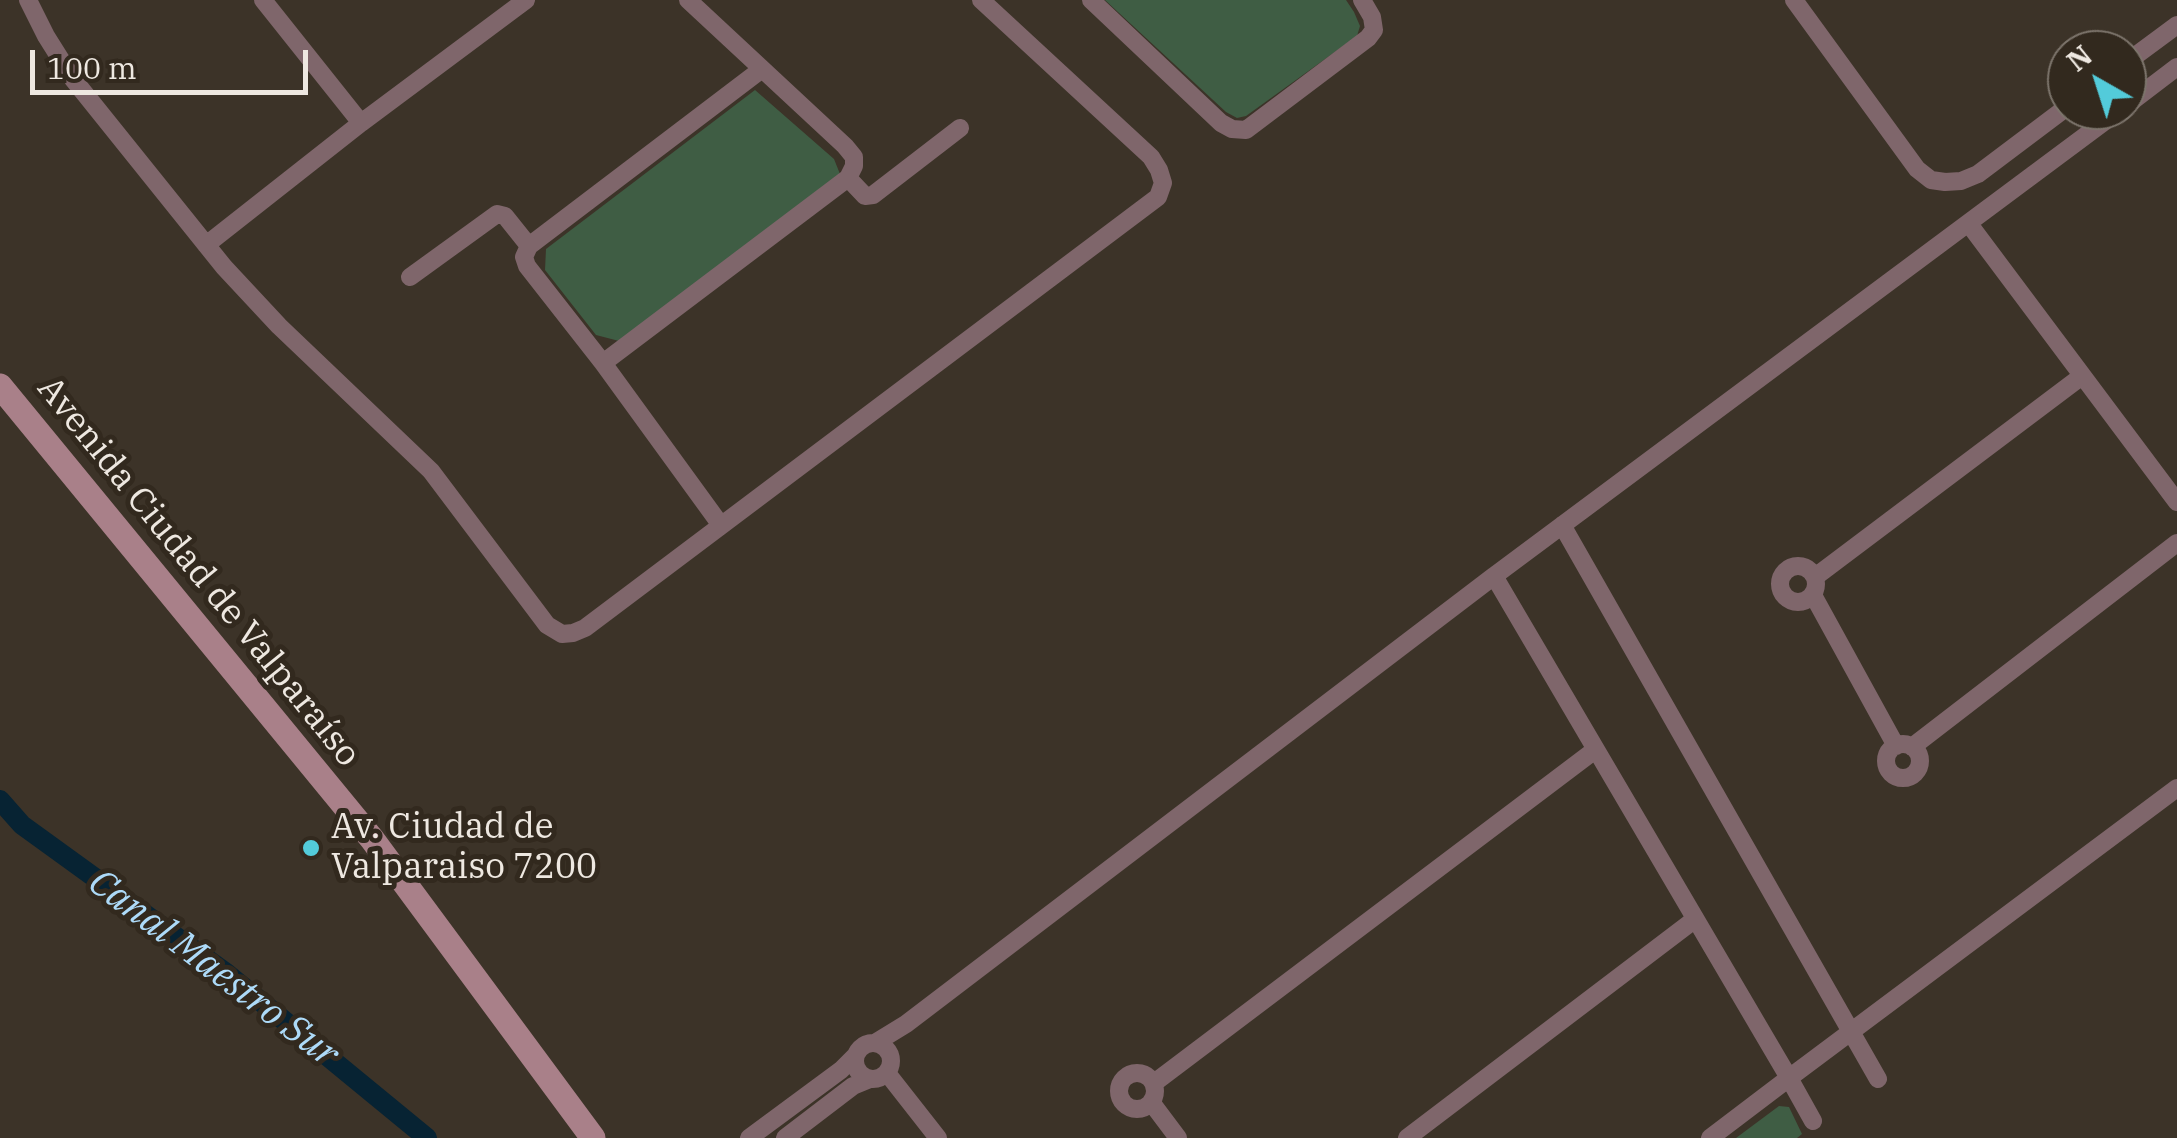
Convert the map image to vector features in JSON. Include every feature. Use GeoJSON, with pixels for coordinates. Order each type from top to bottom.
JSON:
{"type":"FeatureCollection","features":[{"type":"Feature","properties":{"kind":"main road","name":"Avenida Ciudad de Valparaíso"},"geometry":{"type":"LineString","coordinates":[[0,386],[372,839],[594,1138]]}},
{"type":"Feature","properties":{"kind":"street"},"geometry":{"type":"LineString","coordinates":[[28,0],[73,79],[206,246],[262,309],[431,471],[547,624],[562,634],[585,628],[1158,197],[1163,183],[1151,157],[981,0]]}},
{"type":"Feature","properties":{"kind":"street"},"geometry":{"type":"LineString","coordinates":[[263,0],[361,123]]}},
{"type":"Feature","properties":{"kind":"street"},"geometry":{"type":"LineString","coordinates":[[206,246],[361,123],[526,0]]}},
{"type":"Feature","properties":{"kind":"street"},"geometry":{"type":"LineString","coordinates":[[603,363],[848,178],[854,166],[854,157],[688,0]]}},
{"type":"Feature","properties":{"kind":"street"},"geometry":{"type":"LineString","coordinates":[[1090,0],[1232,130],[1246,130],[1257,123],[1368,38],[1374,30],[1362,0]]}},
{"type":"Feature","properties":{"kind":"street"},"geometry":{"type":"LineString","coordinates":[[1794,0],[1917,170],[1931,180],[1961,181],[1978,174],[2047,122]]}},
{"type":"Feature","properties":{"kind":"street"},"geometry":{"type":"LineString","coordinates":[[2147,47],[2177,24]]}},
{"type":"Feature","properties":{"kind":"street"},"geometry":{"type":"LineString","coordinates":[[2147,90],[2177,67]]}},
{"type":"Feature","properties":{"kind":"street"},"geometry":{"type":"LineString","coordinates":[[720,524],[524,257],[528,246],[762,68]]}},
{"type":"Feature","properties":{"kind":"street"},"geometry":{"type":"LineString","coordinates":[[848,178],[864,196],[873,196],[960,128]]}},
{"type":"Feature","properties":{"kind":"street"},"geometry":{"type":"LineString","coordinates":[[749,1138],[841,1070],[863,1046],[906,1024],[1494,576],[2094,130]]}},
{"type":"Feature","properties":{"kind":"street"},"geometry":{"type":"LineString","coordinates":[[410,277],[497,214],[505,216],[528,246]]}},
{"type":"Feature","properties":{"kind":"street"},"geometry":{"type":"LineString","coordinates":[[1969,224],[2177,502]]}},
{"type":"Feature","properties":{"kind":"street"},"geometry":{"type":"LineString","coordinates":[[2082,376],[1814,586],[1904,746],[2177,543]]}},
{"type":"Feature","properties":{"kind":"street"},"geometry":{"type":"LineString","coordinates":[[1562,526],[1878,1079]]}},
{"type":"Feature","properties":{"kind":"street"},"geometry":{"type":"LineString","coordinates":[[1494,576],[1813,1121]]}},
{"type":"Feature","properties":{"kind":"street"},"geometry":{"type":"LineString","coordinates":[[1178,1138],[1153,1093],[1595,750]]}},
{"type":"Feature","properties":{"kind":"street"},"geometry":{"type":"LineString","coordinates":[[1710,1138],[2177,788]]}},
{"type":"Feature","properties":{"kind":"street"},"geometry":{"type":"LineString","coordinates":[[1407,1138],[1694,920]]}},
{"type":"Feature","properties":{"kind":"street"},"geometry":{"type":"LineString","coordinates":[[785,1138],[853,1086],[882,1070],[906,1024]]}},
{"type":"Feature","properties":{"kind":"street"},"geometry":{"type":"LineString","coordinates":[[875,1043],[886,1048],[882,1070],[938,1138]]}},
{"type":"Feature","properties":{"kind":"street"},"geometry":{"type":"LineString","coordinates":[[855,1056],[859,1074],[882,1070]]}},
{"type":"Feature","properties":{"kind":"green space"},"geometry":{"type":"Polygon","coordinates":[[[1105,0],[1346,0],[1360,26],[1357,36],[1246,116],[1237,118],[1105,0]]]}},
{"type":"Feature","properties":{"kind":"green space"},"geometry":{"type":"Polygon","coordinates":[[[755,90],[834,159],[840,174],[619,341],[596,335],[545,270],[546,249],[755,90]]]}},
{"type":"Feature","properties":{"kind":"green space"},"geometry":{"type":"Polygon","coordinates":[[[1779,1106],[1789,1107],[1802,1134],[1797,1138],[1736,1138],[1779,1106]]]}},
{"type":"Feature","properties":{"kind":"waterway","name":"Canal Maestro Sur"},"geometry":{"type":"LineString","coordinates":[[0,800],[22,825],[225,972],[427,1138]]}},
{"type":"Feature","properties":{"kind":"place","name":"Av. Ciudad de Valparaiso 7200"},"geometry":{"type":"Point","coordinates":[311,848]}}]}
